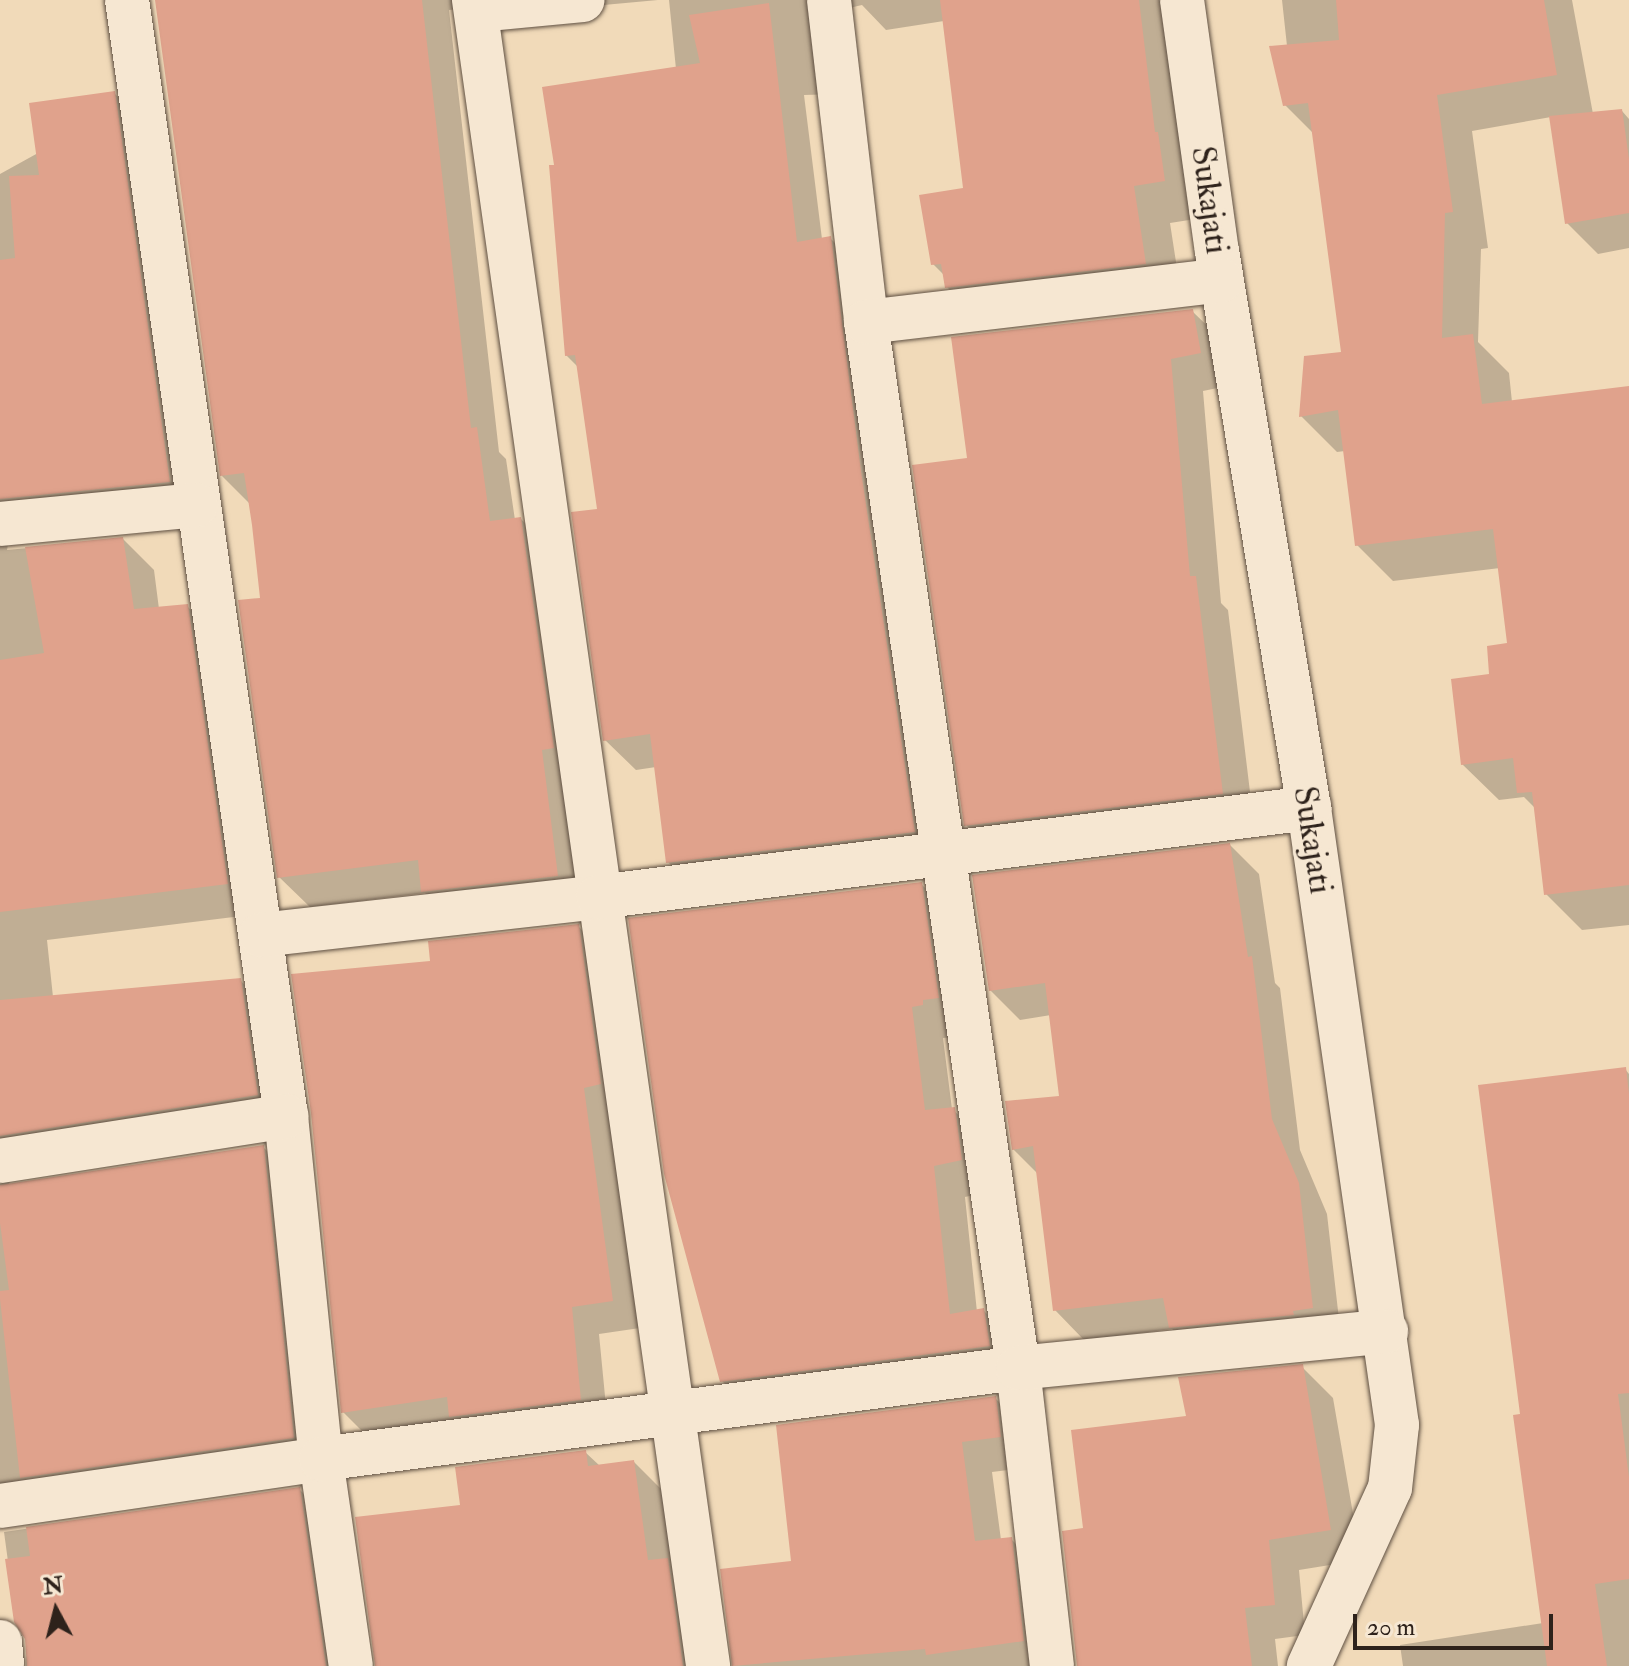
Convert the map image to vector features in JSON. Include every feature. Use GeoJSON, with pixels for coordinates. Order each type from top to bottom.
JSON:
{"type":"FeatureCollection","features":[{"type":"Feature","properties":{"kind":"street"},"geometry":{"type":"LineString","coordinates":[[127,0],[196,505],[286,1116],[321,1459],[351,1666]]}},
{"type":"Feature","properties":{"kind":"street"},"geometry":{"type":"LineString","coordinates":[[583,0],[476,5],[598,897],[708,1666]]}},
{"type":"Feature","properties":{"kind":"street"},"geometry":{"type":"LineString","coordinates":[[829,0],[866,322],[1018,1368],[1052,1666]]}},
{"type":"Feature","properties":{"kind":"street","name":"Sukajati"},"geometry":{"type":"LineString","coordinates":[[1182,0],[1222,280],[1309,808],[1397,1425],[1390,1488],[1309,1666]]}},
{"type":"Feature","properties":{"kind":"street"},"geometry":{"type":"LineString","coordinates":[[866,322],[1222,280]]}},
{"type":"Feature","properties":{"kind":"street"},"geometry":{"type":"LineString","coordinates":[[0,524],[196,505]]}},
{"type":"Feature","properties":{"kind":"street"},"geometry":{"type":"LineString","coordinates":[[261,935],[598,897],[1309,808]]}},
{"type":"Feature","properties":{"kind":"street"},"geometry":{"type":"LineString","coordinates":[[0,1161],[286,1116]]}},
{"type":"Feature","properties":{"kind":"street"},"geometry":{"type":"LineString","coordinates":[[0,1506],[321,1459],[1018,1368],[1386,1331]]}},
{"type":"Feature","properties":{"kind":"street"},"geometry":{"type":"LineString","coordinates":[[0,1642],[2,1666]]}},
{"type":"Feature","properties":{"kind":"building"},"geometry":{"type":"Polygon","coordinates":[[[155,0],[422,0],[471,428],[477,427],[490,521],[521,517],[554,748],[542,750],[558,876],[421,892],[418,860],[277,878],[238,600],[260,598],[252,525],[244,473],[220,476],[155,0]]]}},
{"type":"Feature","properties":{"kind":"building"},"geometry":{"type":"Polygon","coordinates":[[[940,0],[1139,0],[1155,132],[1158,132],[1165,181],[1134,186],[1146,264],[945,288],[941,264],[931,265],[919,195],[963,188],[940,0]]]}},
{"type":"Feature","properties":{"kind":"building"},"geometry":{"type":"Polygon","coordinates":[[[1336,0],[1544,0],[1557,75],[1437,95],[1453,212],[1445,213],[1442,338],[1473,334],[1482,404],[1629,386],[1629,885],[1544,895],[1532,792],[1517,793],[1513,758],[1461,765],[1451,679],[1489,674],[1487,646],[1507,643],[1493,529],[1355,546],[1338,410],[1299,417],[1304,356],[1341,352],[1308,103],[1283,106],[1269,46],[1339,40],[1336,0]]]}},
{"type":"Feature","properties":{"kind":"building"},"geometry":{"type":"Polygon","coordinates":[[[769,3],[797,242],[831,236],[861,471],[915,832],[666,863],[650,734],[603,741],[571,512],[597,509],[575,355],[565,356],[549,165],[554,165],[542,87],[700,63],[689,15],[769,3]]]}},
{"type":"Feature","properties":{"kind":"building"},"geometry":{"type":"Polygon","coordinates":[[[115,91],[170,482],[0,499],[0,260],[15,258],[9,176],[39,175],[29,103],[115,91]]]}},
{"type":"Feature","properties":{"kind":"building"},"geometry":{"type":"Polygon","coordinates":[[[1622,109],[1629,159],[1629,213],[1565,224],[1549,116],[1622,109]]]}},
{"type":"Feature","properties":{"kind":"building"},"geometry":{"type":"Polygon","coordinates":[[[1193,309],[1201,353],[1171,359],[1190,576],[1196,576],[1223,794],[964,826],[912,465],[967,458],[951,337],[1193,309]]]}},
{"type":"Feature","properties":{"kind":"building"},"geometry":{"type":"Polygon","coordinates":[[[123,537],[134,609],[188,604],[228,884],[0,912],[0,660],[44,653],[25,547],[123,537]]]}},
{"type":"Feature","properties":{"kind":"building"},"geometry":{"type":"Polygon","coordinates":[[[1230,843],[1248,957],[1252,956],[1272,1119],[1299,1183],[1313,1308],[1293,1311],[1294,1315],[1169,1328],[1163,1298],[1053,1311],[1033,1146],[1012,1150],[1005,1101],[1059,1096],[1045,983],[989,991],[972,875],[1230,843]]]}},
{"type":"Feature","properties":{"kind":"building"},"geometry":{"type":"Polygon","coordinates":[[[922,882],[939,998],[923,1000],[923,1005],[912,1007],[925,1110],[955,1107],[962,1160],[934,1166],[950,1314],[984,1308],[990,1346],[720,1382],[664,1174],[628,918],[922,882]]]}},
{"type":"Feature","properties":{"kind":"building"},"geometry":{"type":"Polygon","coordinates":[[[579,924],[601,1084],[584,1088],[613,1301],[572,1307],[581,1400],[449,1417],[447,1397],[341,1413],[311,1113],[291,974],[430,961],[428,941],[579,924]]]}},
{"type":"Feature","properties":{"kind":"building"},"geometry":{"type":"Polygon","coordinates":[[[241,978],[258,1095],[0,1136],[0,1000],[241,978]]]}},
{"type":"Feature","properties":{"kind":"building"},"geometry":{"type":"Polygon","coordinates":[[[1626,1067],[1629,1094],[1629,1393],[1618,1394],[1629,1477],[1629,1579],[1595,1584],[1607,1666],[1547,1666],[1513,1415],[1520,1414],[1478,1085],[1626,1067]]]}},
{"type":"Feature","properties":{"kind":"building"},"geometry":{"type":"Polygon","coordinates":[[[264,1145],[294,1438],[20,1478],[0,1299],[0,1291],[9,1290],[0,1223],[0,1185],[264,1145]]]}},
{"type":"Feature","properties":{"kind":"building"},"geometry":{"type":"Polygon","coordinates":[[[1303,1364],[1331,1530],[1269,1540],[1275,1605],[1245,1608],[1252,1666],[1077,1666],[1062,1531],[1083,1528],[1071,1430],[1186,1416],[1178,1377],[1303,1364]]]}},
{"type":"Feature","properties":{"kind":"building"},"geometry":{"type":"Polygon","coordinates":[[[996,1396],[1001,1437],[962,1442],[975,1541],[1012,1537],[1024,1641],[926,1655],[925,1649],[732,1666],[720,1569],[791,1561],[776,1425],[996,1396]]]}},
{"type":"Feature","properties":{"kind":"building"},"geometry":{"type":"Polygon","coordinates":[[[586,1450],[588,1466],[634,1460],[648,1560],[668,1558],[683,1666],[375,1666],[355,1517],[460,1505],[455,1467],[586,1450]]]}},
{"type":"Feature","properties":{"kind":"building"},"geometry":{"type":"Polygon","coordinates":[[[300,1487],[326,1666],[27,1666],[25,1639],[14,1622],[5,1559],[30,1556],[26,1527],[300,1487]]]}}]}
